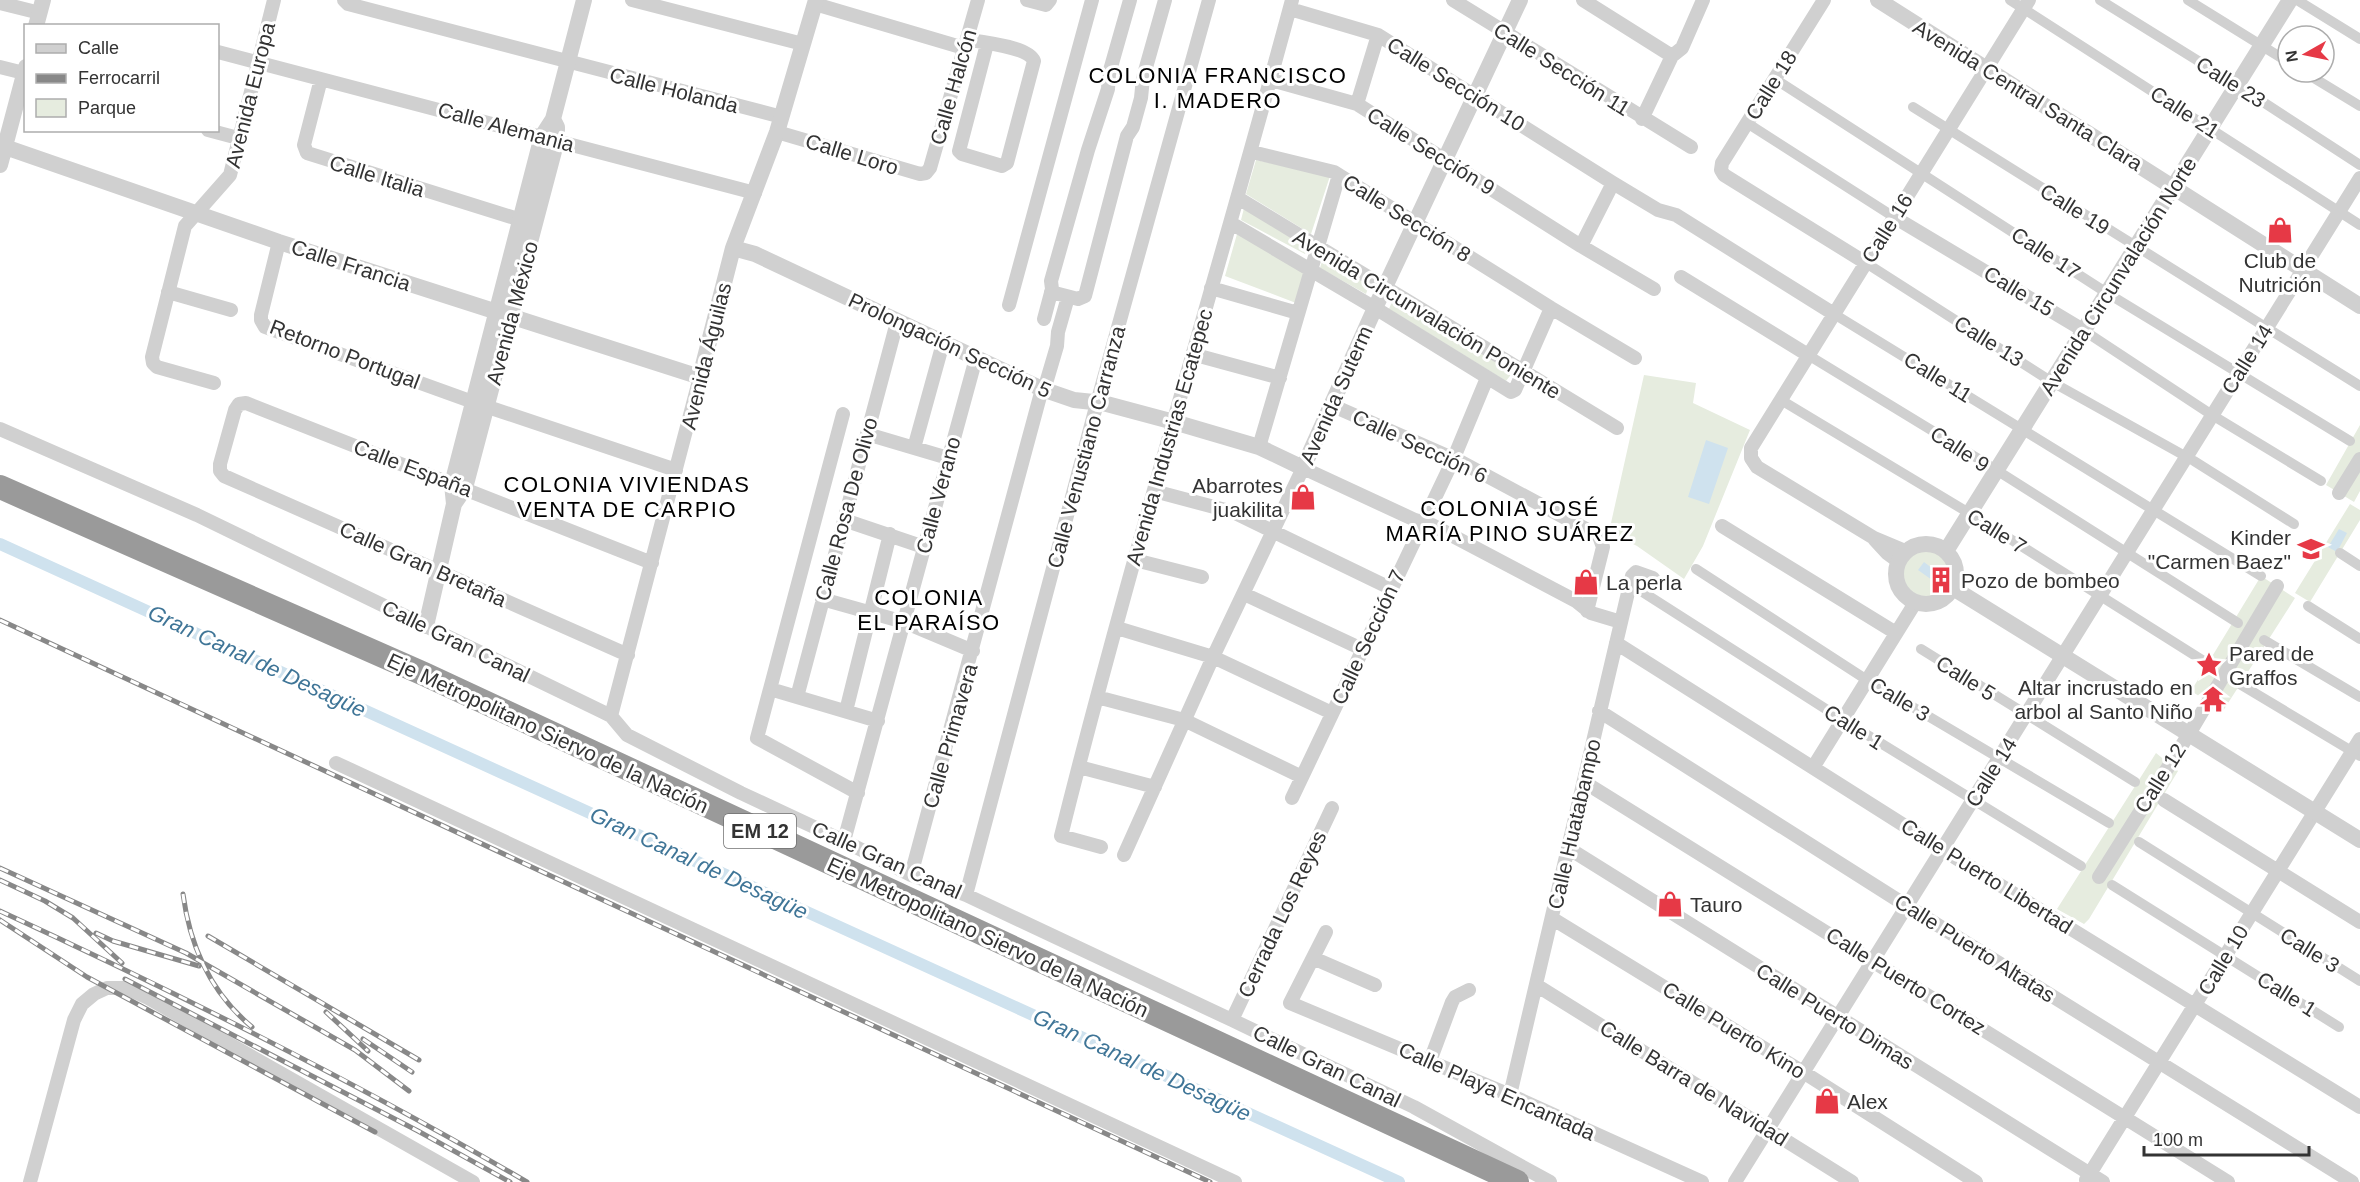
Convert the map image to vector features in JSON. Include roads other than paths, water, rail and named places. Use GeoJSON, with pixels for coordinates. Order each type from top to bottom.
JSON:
{"type":"FeatureCollection","features":[{"type":"Feature","properties":{"kind":"highway","name":"Eje Metropolitano Siervo de la Nación"},"geometry":{"type":"LineString","coordinates":[[0,487],[424,674],[1516,1182]]}},
{"type":"Feature","properties":{"kind":"highway","name":"Eje Metropolitano Siervo de la Nación"},"geometry":{"type":"LineString","coordinates":[[0,502],[419,688],[1481,1182]]}},
{"type":"Feature","properties":{"kind":"street","name":"Avenida Europa"},"geometry":{"type":"LineString","coordinates":[[214,383],[157,368],[152,357],[185,226],[228,179],[273,0]]}},
{"type":"Feature","properties":{"kind":"street","name":"Avenida México"},"geometry":{"type":"LineString","coordinates":[[504,314],[521,220],[550,138],[557,127],[554,119],[584,0]]}},
{"type":"Feature","properties":{"kind":"street"},"geometry":{"type":"LineString","coordinates":[[632,0],[803,44]]}},
{"type":"Feature","properties":{"kind":"street","name":"Calle Halcón"},"geometry":{"type":"LineString","coordinates":[[926,173],[930,168],[978,0]]}},
{"type":"Feature","properties":{"kind":"street"},"geometry":{"type":"LineString","coordinates":[[1027,0],[1046,5],[1050,0]]}},
{"type":"Feature","properties":{"kind":"street"},"geometry":{"type":"LineString","coordinates":[[1009,305],[1092,0]]}},
{"type":"Feature","properties":{"kind":"street"},"geometry":{"type":"LineString","coordinates":[[1044,319],[1051,292],[1051,281],[1088,150],[1108,89],[1109,74],[1130,0]]}},
{"type":"Feature","properties":{"kind":"street"},"geometry":{"type":"LineString","coordinates":[[1051,292],[1080,300],[1085,296],[1127,136],[1141,98],[1143,78],[1165,0]]}},
{"type":"Feature","properties":{"kind":"street","name":"Calle Venustiano Carranza"},"geometry":{"type":"LineString","coordinates":[[966,896],[1097,403],[1209,0]]}},
{"type":"Feature","properties":{"kind":"street","name":"Calle Sección 11"},"geometry":{"type":"LineString","coordinates":[[1452,0],[1642,119],[1691,147]]}},
{"type":"Feature","properties":{"kind":"street","name":"Avenida Suterm"},"geometry":{"type":"LineString","coordinates":[[1124,855],[1213,657],[1520,0]]}},
{"type":"Feature","properties":{"kind":"street"},"geometry":{"type":"LineString","coordinates":[[1583,0],[1672,56]]}},
{"type":"Feature","properties":{"kind":"street"},"geometry":{"type":"LineString","coordinates":[[1642,119],[1672,56],[1682,48],[1704,0]]}},
{"type":"Feature","properties":{"kind":"street","name":"Calle 18"},"geometry":{"type":"LineString","coordinates":[[1721,170],[1722,163],[1824,0]]}},
{"type":"Feature","properties":{"kind":"street","name":"Avenida Central Santa Clara"},"geometry":{"type":"LineString","coordinates":[[1878,0],[2360,306]]}},
{"type":"Feature","properties":{"kind":"street","name":"Calle 21"},"geometry":{"type":"LineString","coordinates":[[2010,0],[2026,4],[2210,128],[2360,225]]}},
{"type":"Feature","properties":{"kind":"street","name":"Calle 23"},"geometry":{"type":"LineString","coordinates":[[2100,0],[2360,165]]}},
{"type":"Feature","properties":{"kind":"street"},"geometry":{"type":"LineString","coordinates":[[2188,0],[2276,55]]}},
{"type":"Feature","properties":{"kind":"street","name":"Avenida Circunvalación Norte"},"geometry":{"type":"LineString","coordinates":[[1946,551],[2290,0]]}},
{"type":"Feature","properties":{"kind":"street"},"geometry":{"type":"LineString","coordinates":[[2297,0],[2360,39]]}},
{"type":"Feature","properties":{"kind":"street","name":"Calle Holanda"},"geometry":{"type":"LineString","coordinates":[[344,1],[567,62],[779,124]]}},
{"type":"Feature","properties":{"kind":"street"},"geometry":{"type":"LineString","coordinates":[[816,2],[966,44],[996,43],[1030,54],[1034,61],[1006,163],[1002,166],[962,154],[959,151],[987,44]]}},
{"type":"Feature","properties":{"kind":"street","name":"Avenida Águilas"},"geometry":{"type":"LineString","coordinates":[[611,716],[733,248],[779,124],[816,2]]}},
{"type":"Feature","properties":{"kind":"street"},"geometry":{"type":"LineString","coordinates":[[0,3],[40,13]]}},
{"type":"Feature","properties":{"kind":"street","name":"Calle Sección 10"},"geometry":{"type":"LineString","coordinates":[[1291,4],[1378,35],[1613,183]]}},
{"type":"Feature","properties":{"kind":"street","name":"Avenida Industrias Ecatepec"},"geometry":{"type":"LineString","coordinates":[[1101,847],[1061,836],[1097,697],[1192,354],[1252,152],[1291,4]]}},
{"type":"Feature","properties":{"kind":"street","name":"Calle 16"},"geometry":{"type":"LineString","coordinates":[[1902,556],[1757,466],[1752,458],[1751,448],[2026,4]]}},
{"type":"Feature","properties":{"kind":"street"},"geometry":{"type":"LineString","coordinates":[[1357,104],[1378,35]]}},
{"type":"Feature","properties":{"kind":"street","name":"Calle Alemania"},"geometry":{"type":"LineString","coordinates":[[219,52],[755,193]]}},
{"type":"Feature","properties":{"kind":"street"},"geometry":{"type":"LineString","coordinates":[[0,67],[24,70]]}},
{"type":"Feature","properties":{"kind":"street"},"geometry":{"type":"LineString","coordinates":[[0,165],[5,147],[5,125],[24,73]]}},
{"type":"Feature","properties":{"kind":"street","name":"Calle Italia"},"geometry":{"type":"LineString","coordinates":[[321,79],[304,145],[307,153],[521,220]]}},
{"type":"Feature","properties":{"kind":"street","name":"Calle 17"},"geometry":{"type":"LineString","coordinates":[[1775,79],[2107,293],[2350,441]]}},
{"type":"Feature","properties":{"kind":"street","name":"Calle Sección 9"},"geometry":{"type":"LineString","coordinates":[[1271,80],[1357,104],[1581,246],[1654,289]]}},
{"type":"Feature","properties":{"kind":"street"},"geometry":{"type":"LineString","coordinates":[[2324,84],[2360,106]]}},
{"type":"Feature","properties":{"kind":"street","name":"Calle 19"},"geometry":{"type":"LineString","coordinates":[[1913,108],[2360,386]]}},
{"type":"Feature","properties":{"kind":"street","name":"Calle 15"},"geometry":{"type":"LineString","coordinates":[[1747,123],[1894,217],[2083,330],[2212,415],[2320,481]]}},
{"type":"Feature","properties":{"kind":"street","name":"Calle Loro"},"geometry":{"type":"LineString","coordinates":[[779,124],[920,174],[926,173]]}},
{"type":"Feature","properties":{"kind":"street"},"geometry":{"type":"LineString","coordinates":[[216,132],[238,138]]}},
{"type":"Feature","properties":{"kind":"street","name":"Avenida México"},"geometry":{"type":"LineString","coordinates":[[426,626],[458,486],[550,138]]}},
{"type":"Feature","properties":{"kind":"street","name":"Calle Francia"},"geometry":{"type":"LineString","coordinates":[[5,147],[279,242],[700,377]]}},
{"type":"Feature","properties":{"kind":"street","name":"Calle Sección 8"},"geometry":{"type":"LineString","coordinates":[[1252,152],[1329,170],[1339,175],[1635,358]]}},
{"type":"Feature","properties":{"kind":"street","name":"Calle 13"},"geometry":{"type":"LineString","coordinates":[[1721,170],[1724,175],[2052,382],[2186,458],[2294,524]]}},
{"type":"Feature","properties":{"kind":"street"},"geometry":{"type":"LineString","coordinates":[[1259,447],[1339,175]]}},
{"type":"Feature","properties":{"kind":"street","name":"Calle 14"},"geometry":{"type":"LineString","coordinates":[[1735,1182],[2360,178]]}},
{"type":"Feature","properties":{"kind":"street"},"geometry":{"type":"LineString","coordinates":[[1581,246],[1613,183]]}},
{"type":"Feature","properties":{"kind":"street","name":"Calle 11"},"geometry":{"type":"LineString","coordinates":[[1613,183],[1658,210],[1677,215],[2261,576]]}},
{"type":"Feature","properties":{"kind":"street","name":"Avenida Circunvalación Poniente"},"geometry":{"type":"LineString","coordinates":[[1238,198],[1617,428]]}},
{"type":"Feature","properties":{"kind":"street","name":"Avenida Circunvalación Poniente"},"geometry":{"type":"LineString","coordinates":[[1231,223],[1513,392],[1524,373]]}},
{"type":"Feature","properties":{"kind":"street","name":"Retorno Portugal"},"geometry":{"type":"LineString","coordinates":[[279,242],[261,315],[265,327],[480,404]]}},
{"type":"Feature","properties":{"kind":"street","name":"Prolongación Sección 5"},"geometry":{"type":"LineString","coordinates":[[733,248],[756,254],[1043,389],[1074,400],[1097,403],[1174,422],[1259,447],[1303,468]]}},
{"type":"Feature","properties":{"kind":"street","name":"Calle 9"},"geometry":{"type":"LineString","coordinates":[[1682,277],[2238,623]]}},
{"type":"Feature","properties":{"kind":"street"},"geometry":{"type":"LineString","coordinates":[[1211,288],[1298,313]]}},
{"type":"Feature","properties":{"kind":"street"},"geometry":{"type":"LineString","coordinates":[[168,292],[231,310]]}},
{"type":"Feature","properties":{"kind":"street","name":"Calle Primavera"},"geometry":{"type":"LineString","coordinates":[[911,875],[1043,389],[1057,346],[1058,332],[1068,297]]}},
{"type":"Feature","properties":{"kind":"street"},"geometry":{"type":"LineString","coordinates":[[1524,373],[1551,308]]}},
{"type":"Feature","properties":{"kind":"street","name":"Calle Rosa De Olivo"},"geometry":{"type":"LineString","coordinates":[[797,697],[897,322]]}},
{"type":"Feature","properties":{"kind":"street"},"geometry":{"type":"LineString","coordinates":[[914,448],[943,343]]}},
{"type":"Feature","properties":{"kind":"street"},"geometry":{"type":"LineString","coordinates":[[1192,354],[1280,378]]}},
{"type":"Feature","properties":{"kind":"street","name":"Calle Verano"},"geometry":{"type":"LineString","coordinates":[[844,841],[976,358]]}},
{"type":"Feature","properties":{"kind":"street","name":"Calle Sección 7"},"geometry":{"type":"LineString","coordinates":[[1292,798],[1390,588],[1453,460],[1487,378]]}},
{"type":"Feature","properties":{"kind":"street","name":"Calle 7"},"geometry":{"type":"LineString","coordinates":[[1781,400],[1970,513],[2210,665]]}},
{"type":"Feature","properties":{"kind":"street","name":"Calle España"},"geometry":{"type":"LineString","coordinates":[[220,471],[235,410],[239,404],[246,403],[652,563]]}},
{"type":"Feature","properties":{"kind":"street"},"geometry":{"type":"LineString","coordinates":[[480,404],[676,470]]}},
{"type":"Feature","properties":{"kind":"street","name":"Calle Sección 6"},"geometry":{"type":"LineString","coordinates":[[1331,405],[1453,460],[1599,536],[1603,541],[1603,547],[1587,611]]}},
{"type":"Feature","properties":{"kind":"street","name":"Calle Rosa De Olivo"},"geometry":{"type":"LineString","coordinates":[[843,414],[757,738],[858,793]]}},
{"type":"Feature","properties":{"kind":"street","name":"Calle Gran Canal"},"geometry":{"type":"LineString","coordinates":[[0,429],[197,515],[426,626],[611,716],[627,735],[741,792],[911,875],[966,896],[1414,1107],[1550,1182]]}},
{"type":"Feature","properties":{"kind":"street"},"geometry":{"type":"LineString","coordinates":[[867,434],[948,458]]}},
{"type":"Feature","properties":{"kind":"street"},"geometry":{"type":"LineString","coordinates":[[2339,493],[2360,459]]}},
{"type":"Feature","properties":{"kind":"street"},"geometry":{"type":"LineString","coordinates":[[1303,468],[1423,523],[1432,525],[1576,601],[1595,615],[1621,622]]}},
{"type":"Feature","properties":{"kind":"street","name":"Calle Gran Bretaña"},"geometry":{"type":"LineString","coordinates":[[220,471],[224,476],[628,655]]}},
{"type":"Feature","properties":{"kind":"street"},"geometry":{"type":"LineString","coordinates":[[1154,492],[1233,512],[1390,588]]}},
{"type":"Feature","properties":{"kind":"street"},"geometry":{"type":"LineString","coordinates":[[844,520],[924,547]]}},
{"type":"Feature","properties":{"kind":"street"},"geometry":{"type":"LineString","coordinates":[[1722,526],[1896,633]]}},
{"type":"Feature","properties":{"kind":"street"},"geometry":{"type":"LineString","coordinates":[[846,711],[890,534]]}},
{"type":"Feature","properties":{"kind":"street"},"geometry":{"type":"LineString","coordinates":[[1924,543],[1946,551],[1955,567],[1956,578],[1953,588],[1946,597],[1937,603],[1926,605],[1906,598],[1899,590],[1895,569],[1902,556],[1914,546],[1924,543]]}},
{"type":"Feature","properties":{"kind":"street"},"geometry":{"type":"LineString","coordinates":[[2340,553],[2360,566]]}},
{"type":"Feature","properties":{"kind":"street"},"geometry":{"type":"LineString","coordinates":[[1135,560],[1202,577]]}},
{"type":"Feature","properties":{"kind":"street","name":"Calle 3"},"geometry":{"type":"LineString","coordinates":[[1696,569],[1868,680],[2109,823]]}},
{"type":"Feature","properties":{"kind":"street"},"geometry":{"type":"LineString","coordinates":[[1629,584],[1636,572],[1653,578]]}},
{"type":"Feature","properties":{"kind":"street","name":"Calle Huatabampo"},"geometry":{"type":"LineString","coordinates":[[1510,1095],[1553,919],[1629,584]]}},
{"type":"Feature","properties":{"kind":"street","name":"Calle 1"},"geometry":{"type":"LineString","coordinates":[[1629,584],[1843,720],[2081,866]]}},
{"type":"Feature","properties":{"kind":"street","name":"Calle 12"},"geometry":{"type":"LineString","coordinates":[[2098,877],[2189,734],[2277,586]]}},
{"type":"Feature","properties":{"kind":"street"},"geometry":{"type":"LineString","coordinates":[[1953,588],[2360,840]]}},
{"type":"Feature","properties":{"kind":"street"},"geometry":{"type":"LineString","coordinates":[[1244,594],[1362,649]]}},
{"type":"Feature","properties":{"kind":"street"},"geometry":{"type":"LineString","coordinates":[[822,599],[904,622],[973,651]]}},
{"type":"Feature","properties":{"kind":"street"},"geometry":{"type":"LineString","coordinates":[[1814,766],[1915,603]]}},
{"type":"Feature","properties":{"kind":"street"},"geometry":{"type":"LineString","coordinates":[[2308,606],[2360,639]]}},
{"type":"Feature","properties":{"kind":"street"},"geometry":{"type":"LineString","coordinates":[[1117,628],[1213,657],[1332,713]]}},
{"type":"Feature","properties":{"kind":"street"},"geometry":{"type":"LineString","coordinates":[[2264,640],[2360,697]]}},
{"type":"Feature","properties":{"kind":"street","name":"Calle Puerto Libertad"},"geometry":{"type":"LineString","coordinates":[[1616,643],[1814,766],[1943,850],[2360,1107]]}},
{"type":"Feature","properties":{"kind":"street","name":"Calle 5"},"geometry":{"type":"LineString","coordinates":[[1921,649],[2135,782]]}},
{"type":"Feature","properties":{"kind":"street"},"geometry":{"type":"LineString","coordinates":[[2238,683],[2356,754]]}},
{"type":"Feature","properties":{"kind":"street"},"geometry":{"type":"LineString","coordinates":[[770,689],[878,721]]}},
{"type":"Feature","properties":{"kind":"street"},"geometry":{"type":"LineString","coordinates":[[1097,697],[1184,720],[1302,777]]}},
{"type":"Feature","properties":{"kind":"street","name":"Calle Puerto Altatas"},"geometry":{"type":"LineString","coordinates":[[1599,711],[1907,906],[2352,1182]]}},
{"type":"Feature","properties":{"kind":"street","name":"Calle 10"},"geometry":{"type":"LineString","coordinates":[[2088,1178],[2314,812],[2356,754],[2360,739]]}},
{"type":"Feature","properties":{"kind":"street"},"geometry":{"type":"LineString","coordinates":[[336,763],[1235,1182]]}},
{"type":"Feature","properties":{"kind":"street"},"geometry":{"type":"LineString","coordinates":[[1079,767],[1155,787]]}},
{"type":"Feature","properties":{"kind":"street","name":"Calle Puerto Cortez"},"geometry":{"type":"LineString","coordinates":[[1584,782],[2228,1182]]}},
{"type":"Feature","properties":{"kind":"street"},"geometry":{"type":"LineString","coordinates":[[2164,800],[2360,922]]}},
{"type":"Feature","properties":{"kind":"street","name":"Cerrada Los Reyes"},"geometry":{"type":"LineString","coordinates":[[1232,1020],[1332,808]]}},
{"type":"Feature","properties":{"kind":"street","name":"Calle 3"},"geometry":{"type":"LineString","coordinates":[[2139,842],[2360,981]]}},
{"type":"Feature","properties":{"kind":"street","name":"Calle Puerto Dimas"},"geometry":{"type":"LineString","coordinates":[[1568,849],[2088,1178],[2103,1182]]}},
{"type":"Feature","properties":{"kind":"street","name":"Calle 1"},"geometry":{"type":"LineString","coordinates":[[2112,885],[2339,1027]]}},
{"type":"Feature","properties":{"kind":"street","name":"Calle Puerto Kino"},"geometry":{"type":"LineString","coordinates":[[1553,919],[1803,1072],[1976,1182]]}},
{"type":"Feature","properties":{"kind":"street"},"geometry":{"type":"LineString","coordinates":[[1326,932],[1313,958],[1375,985]]}},
{"type":"Feature","properties":{"kind":"street","name":"Calle Playa Encantada"},"geometry":{"type":"LineString","coordinates":[[1313,958],[1290,1003],[1510,1095],[1702,1182]]}},
{"type":"Feature","properties":{"kind":"street","name":"Calle Barra de Navidad"},"geometry":{"type":"LineString","coordinates":[[1536,985],[1852,1182]]}},
{"type":"Feature","properties":{"kind":"street"},"geometry":{"type":"LineString","coordinates":[[30,1182],[74,1020],[82,1004],[94,994],[115,987],[126,988],[148,998],[472,1182]]}},
{"type":"Feature","properties":{"kind":"street"},"geometry":{"type":"LineString","coordinates":[[1430,1061],[1452,1002],[1455,997],[1469,990]]}},
{"type":"Feature","properties":{"kind":"water"},"geometry":{"type":"Polygon","coordinates":[[[1706,440],[1728,448],[1709,504],[1688,497],[1706,440]]]}},
{"type":"Feature","properties":{"kind":"water"},"geometry":{"type":"Polygon","coordinates":[[[2339,529],[2347,533],[2337,552],[2328,547],[2339,529]]]}},
{"type":"Feature","properties":{"kind":"water"},"geometry":{"type":"Polygon","coordinates":[[[1924,562],[1937,572],[1932,580],[1918,570],[1924,562]]]}},
{"type":"Feature","properties":{"kind":"waterway","name":"Gran Canal de Desagüe"},"geometry":{"type":"LineString","coordinates":[[0,544],[1399,1182]]}},
{"type":"Feature","properties":{"kind":"railway"},"geometry":{"type":"LineString","coordinates":[[0,620],[1210,1182]]}},
{"type":"Feature","properties":{"kind":"railway"},"geometry":{"type":"LineString","coordinates":[[0,868],[186,953],[355,1050],[409,1091]]}},
{"type":"Feature","properties":{"kind":"railway"},"geometry":{"type":"LineString","coordinates":[[0,880],[45,901],[73,918],[122,963]]}},
{"type":"Feature","properties":{"kind":"railway"},"geometry":{"type":"LineString","coordinates":[[183,894],[191,932],[205,968],[225,999],[252,1027]]}},
{"type":"Feature","properties":{"kind":"railway"},"geometry":{"type":"LineString","coordinates":[[0,911],[267,1040],[398,1109],[527,1182]]}},
{"type":"Feature","properties":{"kind":"railway"},"geometry":{"type":"LineString","coordinates":[[0,920],[87,977],[375,1132]]}},
{"type":"Feature","properties":{"kind":"railway"},"geometry":{"type":"LineString","coordinates":[[96,933],[113,941],[199,966]]}},
{"type":"Feature","properties":{"kind":"railway"},"geometry":{"type":"LineString","coordinates":[[208,936],[419,1060]]}},
{"type":"Feature","properties":{"kind":"railway"},"geometry":{"type":"LineString","coordinates":[[125,979],[418,1131],[510,1182]]}},
{"type":"Feature","properties":{"kind":"railway"},"geometry":{"type":"LineString","coordinates":[[326,1012],[368,1051]]}},
{"type":"Feature","properties":{"kind":"railway"},"geometry":{"type":"LineString","coordinates":[[363,1039],[412,1072]]}},
{"type":"Feature","properties":{"kind":"place","name":"Club de Nutrición"},"geometry":{"type":"Point","coordinates":[2280,230]}},
{"type":"Feature","properties":{"kind":"place","name":"Abarrotes juakilita"},"geometry":{"type":"Point","coordinates":[1303,497]}},
{"type":"Feature","properties":{"kind":"place","name":"Kinder \"Carmen Baez\""},"geometry":{"type":"Point","coordinates":[2311,549]}},
{"type":"Feature","properties":{"kind":"place","name":"Pozo de bombeo"},"geometry":{"type":"Point","coordinates":[1941,580]}},
{"type":"Feature","properties":{"kind":"place","name":"La perla"},"geometry":{"type":"Point","coordinates":[1586,582]}},
{"type":"Feature","properties":{"kind":"place","name":"Pared de Graffos"},"geometry":{"type":"Point","coordinates":[2209,665]}},
{"type":"Feature","properties":{"kind":"place","name":"Altar incrustado en arbol al Santo Niño"},"geometry":{"type":"Point","coordinates":[2213,699]}},
{"type":"Feature","properties":{"kind":"place","name":"Tauro"},"geometry":{"type":"Point","coordinates":[1670,904]}},
{"type":"Feature","properties":{"kind":"place","name":"Alex"},"geometry":{"type":"Point","coordinates":[1827,1101]}},
{"type":"Feature","properties":{"kind":"district","name":"COLONIA FRANCISCO I. MADERO"},"geometry":{"type":"Point","coordinates":[1218,88]}},
{"type":"Feature","properties":{"kind":"district","name":"COLONIA VIVIENDAS VENTA DE CARPIO"},"geometry":{"type":"Point","coordinates":[627,496]}},
{"type":"Feature","properties":{"kind":"district","name":"COLONIA JOSÉ MARÍA PINO SUÁREZ"},"geometry":{"type":"Point","coordinates":[1510,520]}},
{"type":"Feature","properties":{"kind":"district","name":"COLONIA EL PARAÍSO"},"geometry":{"type":"Point","coordinates":[929,610]}}]}
